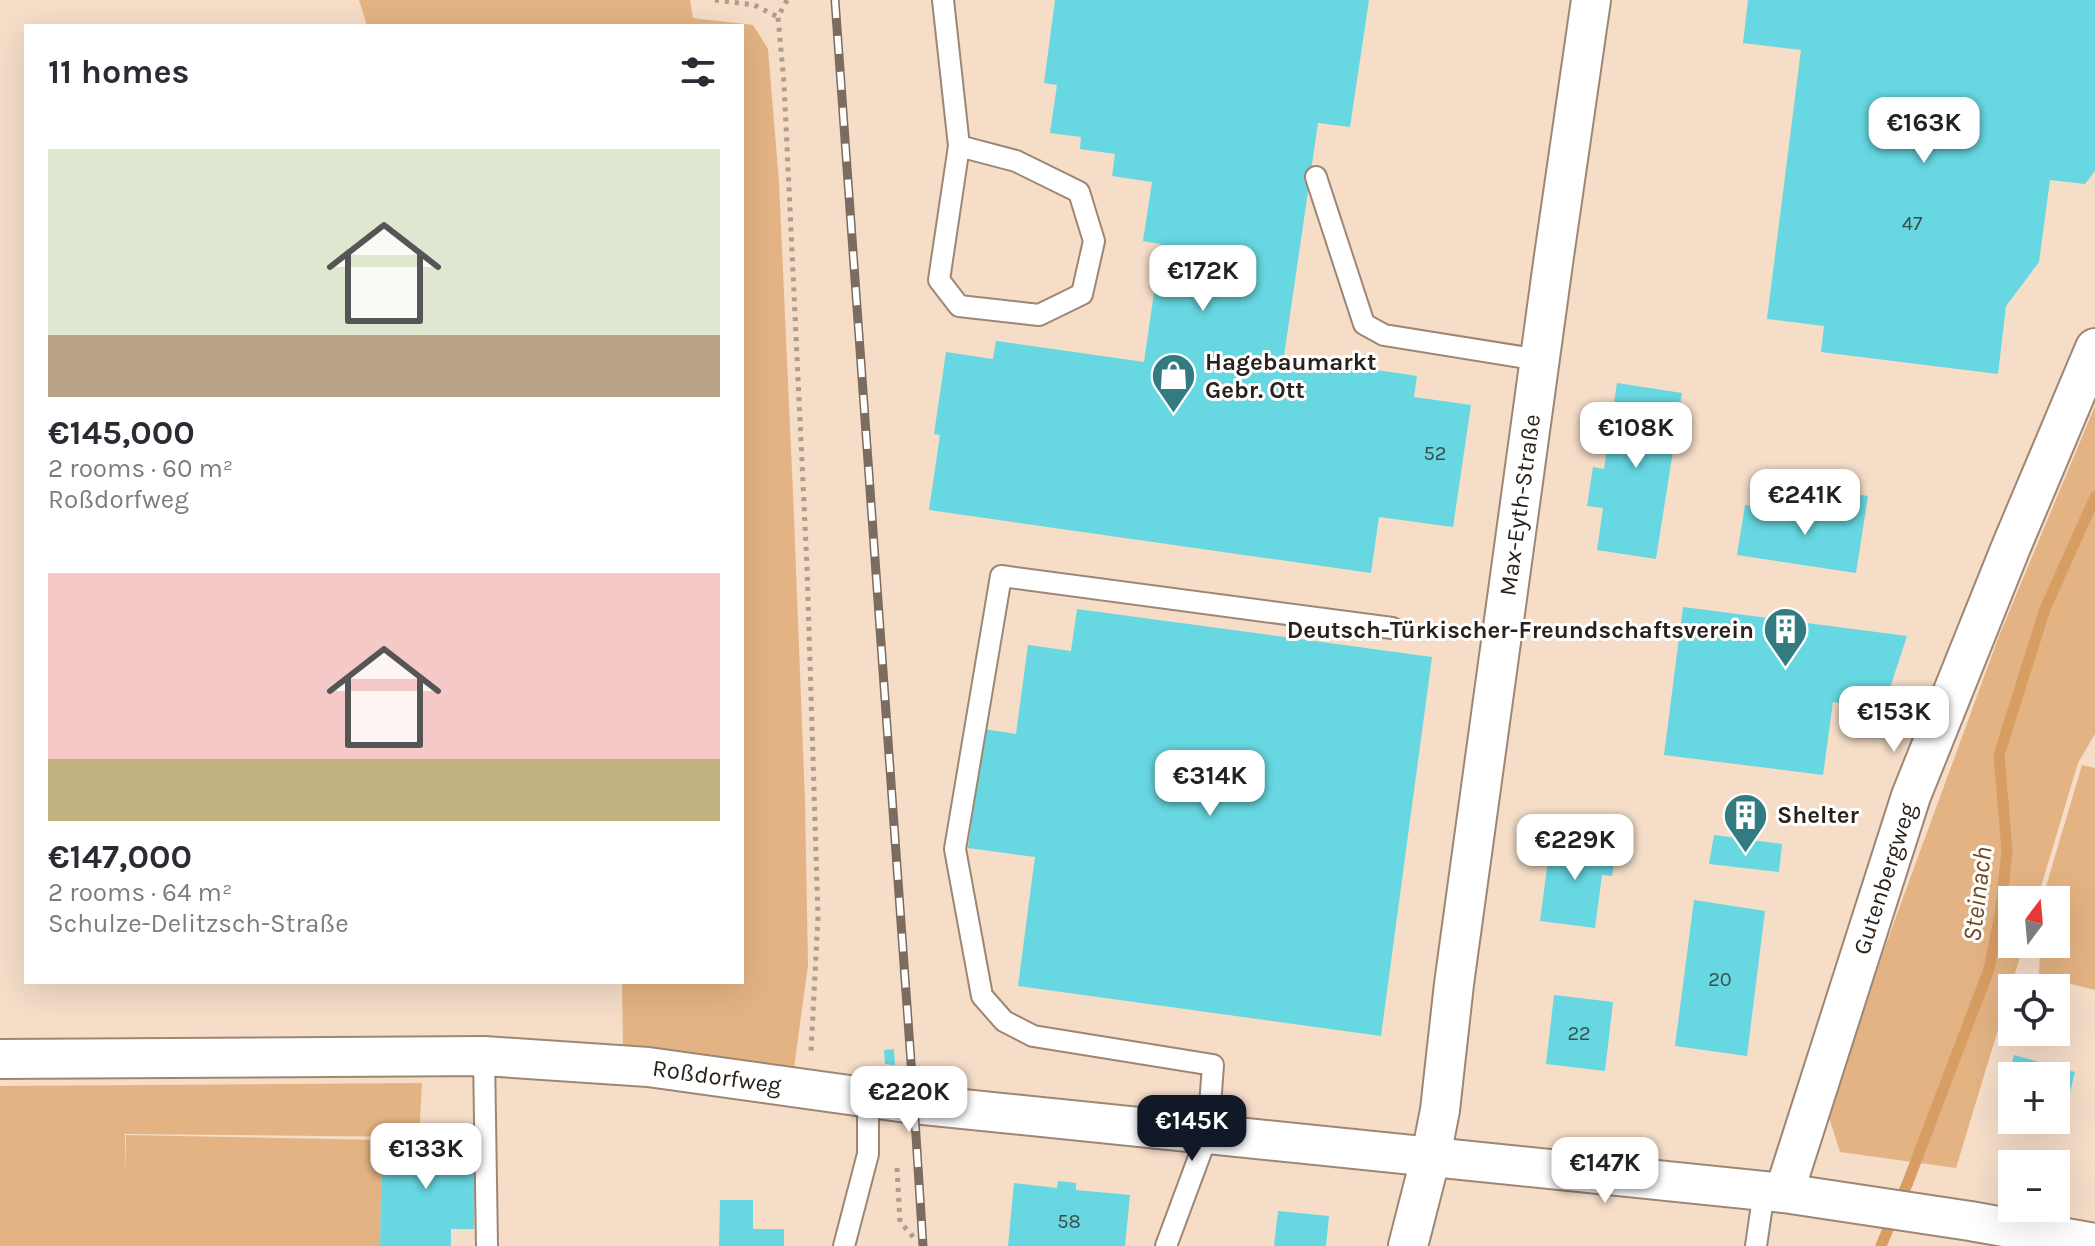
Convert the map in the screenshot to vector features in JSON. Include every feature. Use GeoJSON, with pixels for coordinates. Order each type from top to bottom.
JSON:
{"type":"FeatureCollection","features":[{"type":"Feature","properties":{"kind":"street","name":"Max-Eyth-Straße"},"geometry":{"type":"LineString","coordinates":[[1408,1246],[1440,1110],[1456,969],[1591,0]]}},
{"type":"Feature","properties":{"kind":"street","name":"Gutenbergweg"},"geometry":{"type":"LineString","coordinates":[[1774,1192],[1911,796],[2095,348]]}},
{"type":"Feature","properties":{"kind":"street","name":"Roßdorfweg"},"geometry":{"type":"LineString","coordinates":[[0,1059],[484,1056],[648,1067],[914,1104],[1774,1192],[2095,1243]]}},
{"type":"Feature","properties":{"kind":"lane"},"geometry":{"type":"LineString","coordinates":[[943,0],[959,146],[939,280],[959,306],[1039,315],[1082,294],[1094,241],[1079,192],[1016,161],[959,146]]}},
{"type":"Feature","properties":{"kind":"lane"},"geometry":{"type":"LineString","coordinates":[[1316,177],[1364,324],[1384,335],[1540,360]]}},
{"type":"Feature","properties":{"kind":"lane"},"geometry":{"type":"LineString","coordinates":[[1166,1246],[1208,1133],[1213,1065],[1033,1036],[1004,1021],[982,996],[955,849],[1001,576],[1392,628]]}},
{"type":"Feature","properties":{"kind":"lane"},"geometry":{"type":"LineString","coordinates":[[484,1056],[487,1246]]}},
{"type":"Feature","properties":{"kind":"lane"},"geometry":{"type":"LineString","coordinates":[[844,1246],[868,1154],[868,1096]]}},
{"type":"Feature","properties":{"kind":"lane"},"geometry":{"type":"LineString","coordinates":[[1756,1246],[1774,1192]]}},
{"type":"Feature","properties":{"kind":"path"},"geometry":{"type":"LineString","coordinates":[[715,0],[754,5],[778,17]]}},
{"type":"Feature","properties":{"kind":"path"},"geometry":{"type":"LineString","coordinates":[[787,0],[778,17],[784,83],[807,567],[818,901],[809,1089]]}},
{"type":"Feature","properties":{"kind":"path"},"geometry":{"type":"LineString","coordinates":[[868,1154],[896,1152],[900,1222],[915,1239]]}},
{"type":"Feature","properties":{"kind":"shaded area"},"geometry":{"type":"Polygon","coordinates":[[[359,0],[690,0],[693,18],[753,25],[768,49],[779,182],[805,801],[808,965],[794,1068],[623,1046],[622,984],[744,984],[744,24],[366,24],[359,0]]]}},
{"type":"Feature","properties":{"kind":"shaded area"},"geometry":{"type":"Polygon","coordinates":[[[2095,406],[2095,734],[2078,763],[2041,886],[1998,886],[1998,958],[2020,958],[2015,974],[1998,974],[1998,1030],[1956,1168],[1840,1152],[1826,1108],[1999,636],[2095,406]]]}},
{"type":"Feature","properties":{"kind":"shaded area"},"geometry":{"type":"Polygon","coordinates":[[[2082,765],[2095,768],[2095,990],[2070,984],[2070,974],[2039,974],[2040,958],[2070,958],[2070,886],[2046,886],[2082,765]]]}},
{"type":"Feature","properties":{"kind":"shaded area"},"geometry":{"type":"Polygon","coordinates":[[[422,1083],[419,1137],[125,1134],[125,1176],[126,1135],[382,1140],[380,1246],[0,1246],[0,1086],[422,1083]]]}},
{"type":"Feature","properties":{"kind":"building"},"geometry":{"type":"Polygon","coordinates":[[[1055,0],[1369,0],[1350,127],[1318,123],[1284,356],[1417,376],[1414,397],[1471,405],[1453,527],[1379,517],[1371,573],[929,510],[940,435],[934,434],[946,352],[993,359],[996,341],[1144,362],[1161,244],[1143,241],[1152,182],[1112,176],[1115,154],[1080,149],[1081,137],[1050,133],[1057,85],[1044,83],[1055,0]]]}},
{"type":"Feature","properties":{"kind":"building"},"geometry":{"type":"Polygon","coordinates":[[[1748,0],[2095,0],[2095,171],[2085,184],[2050,180],[2039,262],[2006,306],[1998,374],[1821,352],[1824,326],[1767,319],[1801,50],[1743,43],[1748,0]]]}},
{"type":"Feature","properties":{"kind":"building"},"geometry":{"type":"Polygon","coordinates":[[[1617,383],[1682,393],[1656,559],[1597,550],[1603,508],[1587,506],[1593,467],[1604,469],[1617,383]]]}},
{"type":"Feature","properties":{"kind":"building"},"geometry":{"type":"Polygon","coordinates":[[[1848,493],[1868,496],[1856,573],[1737,555],[1745,505],[1844,521],[1848,493]]]}},
{"type":"Feature","properties":{"kind":"building","name":"Deutsch-Türkischer-Freundschaftsverein"},"geometry":{"type":"Polygon","coordinates":[[[1683,607],[1907,636],[1883,709],[1833,702],[1823,775],[1664,755],[1683,607]]]}},
{"type":"Feature","properties":{"kind":"building"},"geometry":{"type":"Polygon","coordinates":[[[1077,609],[1432,657],[1381,1036],[1018,986],[1035,857],[968,848],[984,729],[1016,734],[1028,645],[1071,651],[1077,609]]]}},
{"type":"Feature","properties":{"kind":"building","name":"Shelter"},"geometry":{"type":"Polygon","coordinates":[[[1714,835],[1782,844],[1779,872],[1709,864],[1714,835]]]}},
{"type":"Feature","properties":{"kind":"building"},"geometry":{"type":"Polygon","coordinates":[[[1551,838],[1616,847],[1612,876],[1602,875],[1595,928],[1540,921],[1551,838]]]}},
{"type":"Feature","properties":{"kind":"building"},"geometry":{"type":"Polygon","coordinates":[[[1694,900],[1765,911],[1747,1056],[1675,1046],[1694,900]]]}},
{"type":"Feature","properties":{"kind":"building"},"geometry":{"type":"Polygon","coordinates":[[[1554,995],[1613,1002],[1605,1071],[1546,1064],[1554,995]]]}},
{"type":"Feature","properties":{"kind":"building"},"geometry":{"type":"Polygon","coordinates":[[[894,1049],[895,1065],[885,1064],[884,1050],[894,1049]]]}},
{"type":"Feature","properties":{"kind":"building"},"geometry":{"type":"Polygon","coordinates":[[[2014,1055],[2039,1062],[2012,1062],[2014,1055]]]}},
{"type":"Feature","properties":{"kind":"building"},"geometry":{"type":"Polygon","coordinates":[[[2070,1071],[2075,1072],[2070,1092],[2070,1071]]]}},
{"type":"Feature","properties":{"kind":"building"},"geometry":{"type":"Polygon","coordinates":[[[382,1140],[476,1141],[474,1229],[451,1229],[451,1246],[380,1246],[382,1140]]]}},
{"type":"Feature","properties":{"kind":"building"},"geometry":{"type":"Polygon","coordinates":[[[1058,1181],[1076,1183],[1076,1190],[1130,1195],[1125,1246],[1008,1246],[1014,1183],[1057,1188],[1058,1181]]]}},
{"type":"Feature","properties":{"kind":"building"},"geometry":{"type":"Polygon","coordinates":[[[720,1200],[753,1200],[753,1229],[784,1229],[784,1246],[719,1246],[720,1200]]]}},
{"type":"Feature","properties":{"kind":"building"},"geometry":{"type":"Polygon","coordinates":[[[1278,1211],[1329,1216],[1326,1246],[1274,1246],[1278,1211]]]}},
{"type":"Feature","properties":{"kind":"waterway","name":"Steinach"},"geometry":{"type":"LineString","coordinates":[[1881,1246],[1989,969],[2000,915],[2007,850],[1999,755],[2045,609],[2095,497]]}},
{"type":"Feature","properties":{"kind":"railway"},"geometry":{"type":"LineString","coordinates":[[835,0],[923,1246]]}},
{"type":"Feature","properties":{"kind":"place","name":"Hagebaumarkt Gebr. Ott"},"geometry":{"type":"Point","coordinates":[1174,415]}},
{"type":"Feature","properties":{"kind":"place","name":"Deutsch-Türkischer-Freundschaftsverein"},"geometry":{"type":"Point","coordinates":[1785,669]}},
{"type":"Feature","properties":{"kind":"place","name":"Shelter"},"geometry":{"type":"Point","coordinates":[1746,854]}}]}
